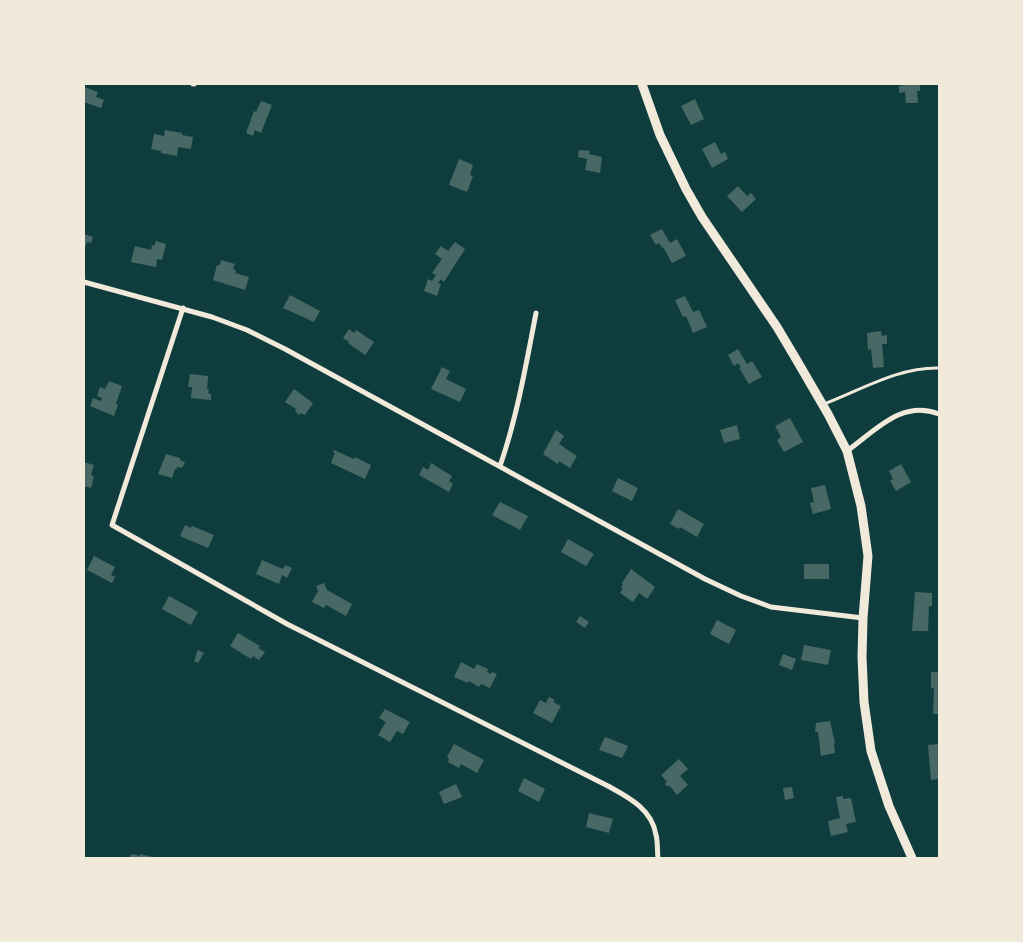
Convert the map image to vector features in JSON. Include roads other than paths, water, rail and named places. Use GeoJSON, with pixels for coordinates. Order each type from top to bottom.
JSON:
{"type":"FeatureCollection","features":[{"type":"Feature","properties":{"kind":"main road"},"geometry":{"type":"LineString","coordinates":[[642,84],[660,135],[686,189],[702,217],[777,327],[847,451],[861,506],[868,556],[863,618],[864,702],[871,751],[889,806],[912,858]]}},
{"type":"Feature","properties":{"kind":"street"},"geometry":{"type":"LineString","coordinates":[[84,282],[183,308],[247,330],[705,579],[741,596],[771,606],[863,618]]}},
{"type":"Feature","properties":{"kind":"street"},"geometry":{"type":"LineString","coordinates":[[183,308],[112,525],[286,624],[631,799],[649,815],[656,834],[658,858]]}},
{"type":"Feature","properties":{"kind":"street"},"geometry":{"type":"LineString","coordinates":[[500,466],[522,386],[536,313]]}},
{"type":"Feature","properties":{"kind":"street"},"geometry":{"type":"LineString","coordinates":[[847,451],[905,411],[926,410],[939,414]]}},
{"type":"Feature","properties":{"kind":"lane"},"geometry":{"type":"LineString","coordinates":[[822,404],[917,368],[939,368]]}}]}
